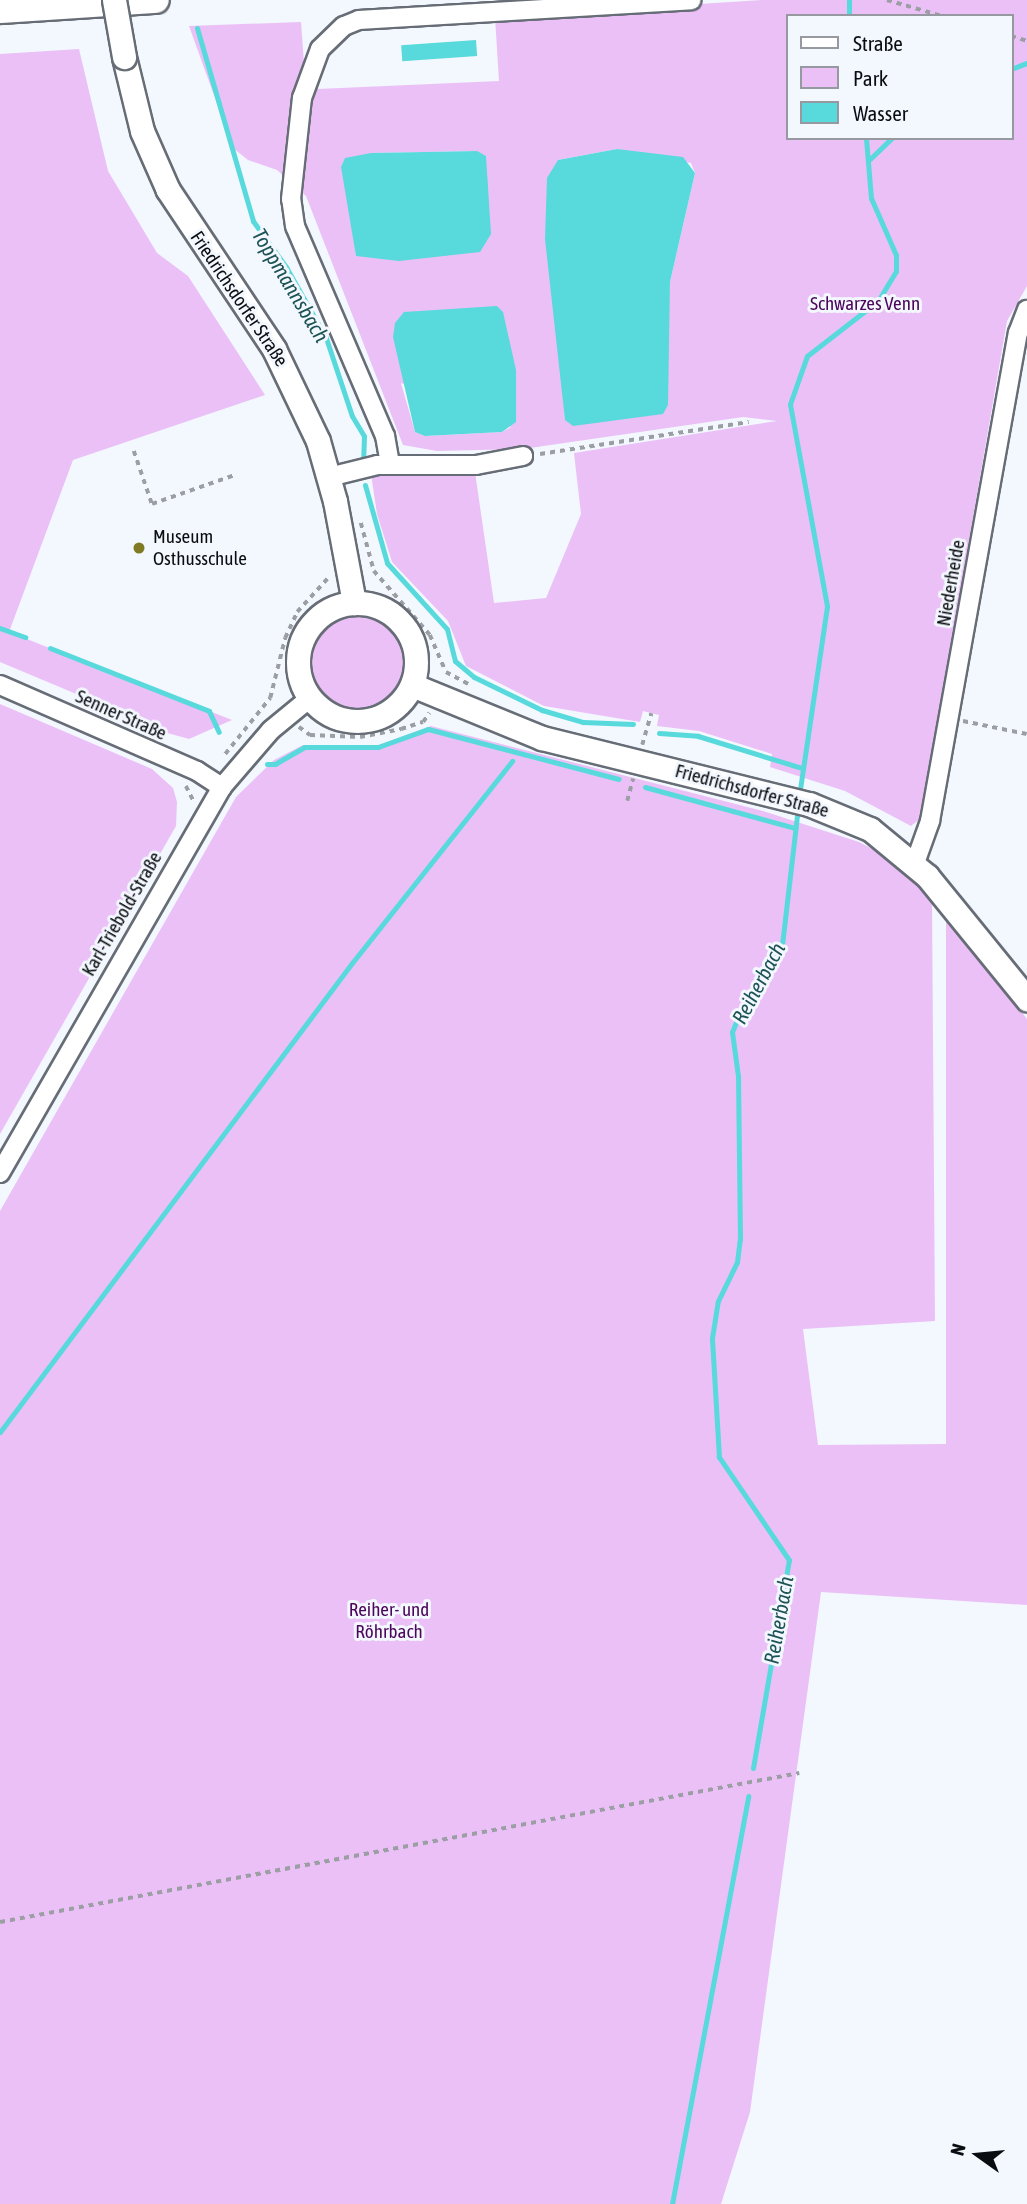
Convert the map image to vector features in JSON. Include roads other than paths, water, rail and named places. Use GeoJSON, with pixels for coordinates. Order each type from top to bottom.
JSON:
{"type":"FeatureCollection","features":[{"type":"Feature","properties":{"kind":"highway"},"geometry":{"type":"LineString","coordinates":[[0,10],[156,0]]}},
{"type":"Feature","properties":{"kind":"main road","name":"Friedrichsdorfer Straße"},"geometry":{"type":"LineString","coordinates":[[114,0],[124,57],[153,160],[193,231],[291,379],[329,477],[354,603]]}},
{"type":"Feature","properties":{"kind":"main road"},"geometry":{"type":"LineString","coordinates":[[354,603],[377,606],[408,631],[416,665],[412,685],[385,715],[360,722],[337,718],[310,698],[298,669],[306,632],[319,617],[354,603]]}},
{"type":"Feature","properties":{"kind":"main road","name":"Friedrichsdorfer Straße"},"geometry":{"type":"LineString","coordinates":[[412,685],[542,738],[809,804],[870,829],[915,863],[1027,999]]}},
{"type":"Feature","properties":{"kind":"street"},"geometry":{"type":"LineString","coordinates":[[390,464],[386,436],[296,226],[291,199],[302,98],[320,49],[344,26],[359,20],[691,0]]}},
{"type":"Feature","properties":{"kind":"street","name":"Niederheide"},"geometry":{"type":"LineString","coordinates":[[915,863],[930,821],[1018,333],[1027,310]]}},
{"type":"Feature","properties":{"kind":"street"},"geometry":{"type":"LineString","coordinates":[[329,477],[390,464],[476,464],[523,456]]}},
{"type":"Feature","properties":{"kind":"street","name":"Senner Straße"},"geometry":{"type":"LineString","coordinates":[[0,685],[215,783]]}},
{"type":"Feature","properties":{"kind":"street","name":"Karl-Triebold-Straße"},"geometry":{"type":"LineString","coordinates":[[0,1173],[215,783],[286,716],[310,698]]}},
{"type":"Feature","properties":{"kind":"water"},"geometry":{"type":"Polygon","coordinates":[[[476,40],[477,56],[402,61],[401,45],[476,40]]]}},
{"type":"Feature","properties":{"kind":"water"},"geometry":{"type":"Polygon","coordinates":[[[617,149],[683,157],[695,173],[670,282],[668,405],[663,414],[573,426],[565,420],[545,239],[547,178],[558,160],[617,149]]]}},
{"type":"Feature","properties":{"kind":"water"},"geometry":{"type":"Polygon","coordinates":[[[477,151],[486,156],[491,234],[480,252],[399,261],[356,256],[341,167],[345,158],[371,153],[477,151]]]}},
{"type":"Feature","properties":{"kind":"water"},"geometry":{"type":"Polygon","coordinates":[[[497,306],[503,312],[516,370],[516,422],[502,432],[425,436],[415,432],[393,337],[395,323],[404,312],[497,306]]]}},
{"type":"Feature","properties":{"kind":"waterway","name":"Reiherbach"},"geometry":{"type":"LineString","coordinates":[[849,0],[849,14]]}},
{"type":"Feature","properties":{"kind":"waterway","name":"Toppmannsbach"},"geometry":{"type":"LineString","coordinates":[[197,28],[253,221],[286,267],[326,338],[352,416],[364,436],[363,459]]}},
{"type":"Feature","properties":{"kind":"waterway"},"geometry":{"type":"LineString","coordinates":[[1013,68],[1027,63]]}},
{"type":"Feature","properties":{"kind":"waterway","name":"Reiherbach"},"geometry":{"type":"LineString","coordinates":[[799,796],[827,606],[790,404],[807,356],[878,301],[896,271],[896,255],[871,198],[866,140]]}},
{"type":"Feature","properties":{"kind":"waterway"},"geometry":{"type":"LineString","coordinates":[[870,159],[890,140]]}},
{"type":"Feature","properties":{"kind":"waterway","name":"Toppmannsbach"},"geometry":{"type":"LineString","coordinates":[[365,485],[387,563],[447,629],[455,661],[474,677],[542,710],[583,722],[633,724]]}},
{"type":"Feature","properties":{"kind":"waterway"},"geometry":{"type":"LineString","coordinates":[[0,628],[25,637]]}},
{"type":"Feature","properties":{"kind":"waterway"},"geometry":{"type":"LineString","coordinates":[[50,648],[209,711],[219,732]]}},
{"type":"Feature","properties":{"kind":"waterway"},"geometry":{"type":"LineString","coordinates":[[267,764],[275,764],[305,747],[378,747],[428,729],[619,779]]}},
{"type":"Feature","properties":{"kind":"waterway","name":"Toppmannsbach"},"geometry":{"type":"LineString","coordinates":[[659,733],[698,736],[802,768]]}},
{"type":"Feature","properties":{"kind":"waterway"},"geometry":{"type":"LineString","coordinates":[[0,1432],[352,963],[512,761]]}},
{"type":"Feature","properties":{"kind":"waterway"},"geometry":{"type":"LineString","coordinates":[[645,787],[795,828]]}},
{"type":"Feature","properties":{"kind":"waterway","name":"Reiherbach"},"geometry":{"type":"LineString","coordinates":[[753,1768],[789,1560],[719,1457],[712,1338],[718,1301],[737,1262],[740,1239],[738,1076],[732,1032],[744,1003],[782,945],[798,806]]}},
{"type":"Feature","properties":{"kind":"waterway","name":"Reiherbach"},"geometry":{"type":"LineString","coordinates":[[672,2204],[748,1796]]}},
{"type":"Feature","properties":{"kind":"place","name":"Museum Osthusschule"},"geometry":{"type":"Point","coordinates":[139,548]}},
{"type":"Feature","properties":{"kind":"park label","name":"Schwarzes Venn"},"geometry":{"type":"Point","coordinates":[865,304]}},
{"type":"Feature","properties":{"kind":"park label","name":"Reiher- und Röhrbach"},"geometry":{"type":"Point","coordinates":[389,1621]}}]}
